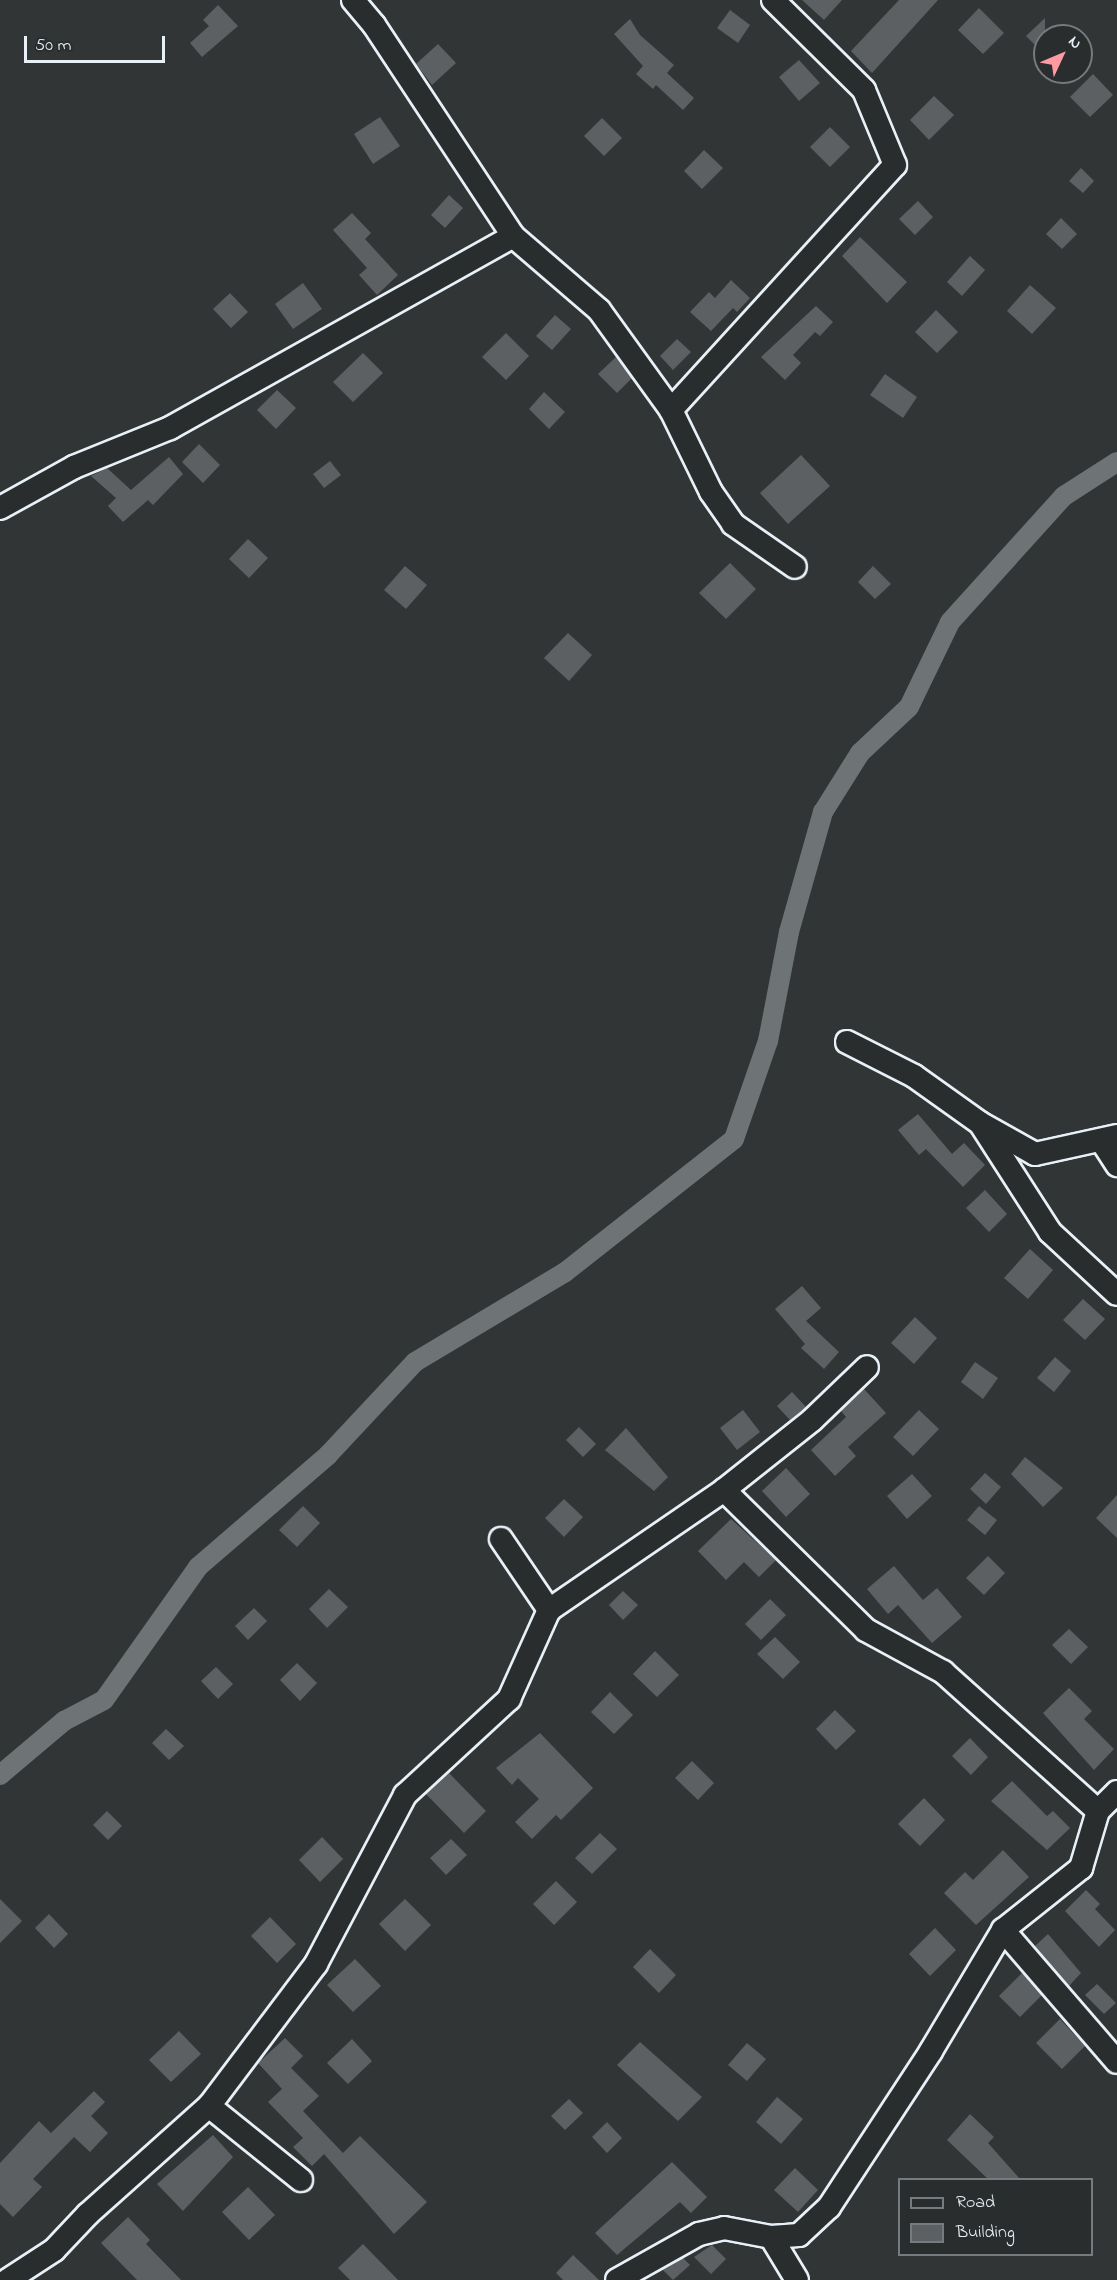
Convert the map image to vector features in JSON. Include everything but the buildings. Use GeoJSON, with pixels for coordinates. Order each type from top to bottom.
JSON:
{"type":"FeatureCollection","features":[{"type":"Feature","properties":{"kind":"street"},"geometry":{"type":"LineString","coordinates":[[353,0],[374,25],[513,236],[599,310],[671,410],[711,492],[733,524],[795,567]]}},
{"type":"Feature","properties":{"kind":"street"},"geometry":{"type":"LineString","coordinates":[[671,410],[895,165],[864,90],[773,0]]}},
{"type":"Feature","properties":{"kind":"street"},"geometry":{"type":"LineString","coordinates":[[0,508],[74,467],[170,428],[513,236]]}},
{"type":"Feature","properties":{"kind":"street"},"geometry":{"type":"LineString","coordinates":[[847,1042],[914,1076],[980,1123],[1035,1154],[1109,1138],[1117,1165]]}},
{"type":"Feature","properties":{"kind":"street"},"geometry":{"type":"LineString","coordinates":[[980,1123],[1050,1232],[1117,1293]]}},
{"type":"Feature","properties":{"kind":"street"},"geometry":{"type":"LineString","coordinates":[[6,2273],[54,2250],[88,2214],[209,2106],[316,1964],[405,1795],[509,1699],[549,1611],[723,1490],[812,1420],[867,1367]]}},
{"type":"Feature","properties":{"kind":"street"},"geometry":{"type":"LineString","coordinates":[[723,1490],[866,1630],[943,1672],[1098,1811]]}},
{"type":"Feature","properties":{"kind":"street"},"geometry":{"type":"LineString","coordinates":[[501,1539],[549,1611]]}},
{"type":"Feature","properties":{"kind":"street"},"geometry":{"type":"LineString","coordinates":[[617,2280],[699,2234],[723,2228],[771,2237],[799,2235],[829,2207],[931,2051],[1003,1930],[1081,1868],[1098,1811],[1117,1792]]}},
{"type":"Feature","properties":{"kind":"street"},"geometry":{"type":"LineString","coordinates":[[1003,1930],[1117,2062]]}},
{"type":"Feature","properties":{"kind":"street"},"geometry":{"type":"LineString","coordinates":[[209,2106],[301,2180]]}},
{"type":"Feature","properties":{"kind":"street"},"geometry":{"type":"LineString","coordinates":[[771,2237],[797,2280]]}},
{"type":"Feature","properties":{"kind":"waterway"},"geometry":{"type":"LineString","coordinates":[[0,1775],[64,1721],[104,1700],[198,1567],[328,1455],[415,1362],[564,1273],[734,1139],[768,1041],[789,932],[823,812],[860,753],[909,707],[950,622],[1064,496],[1117,462]]}}]}
